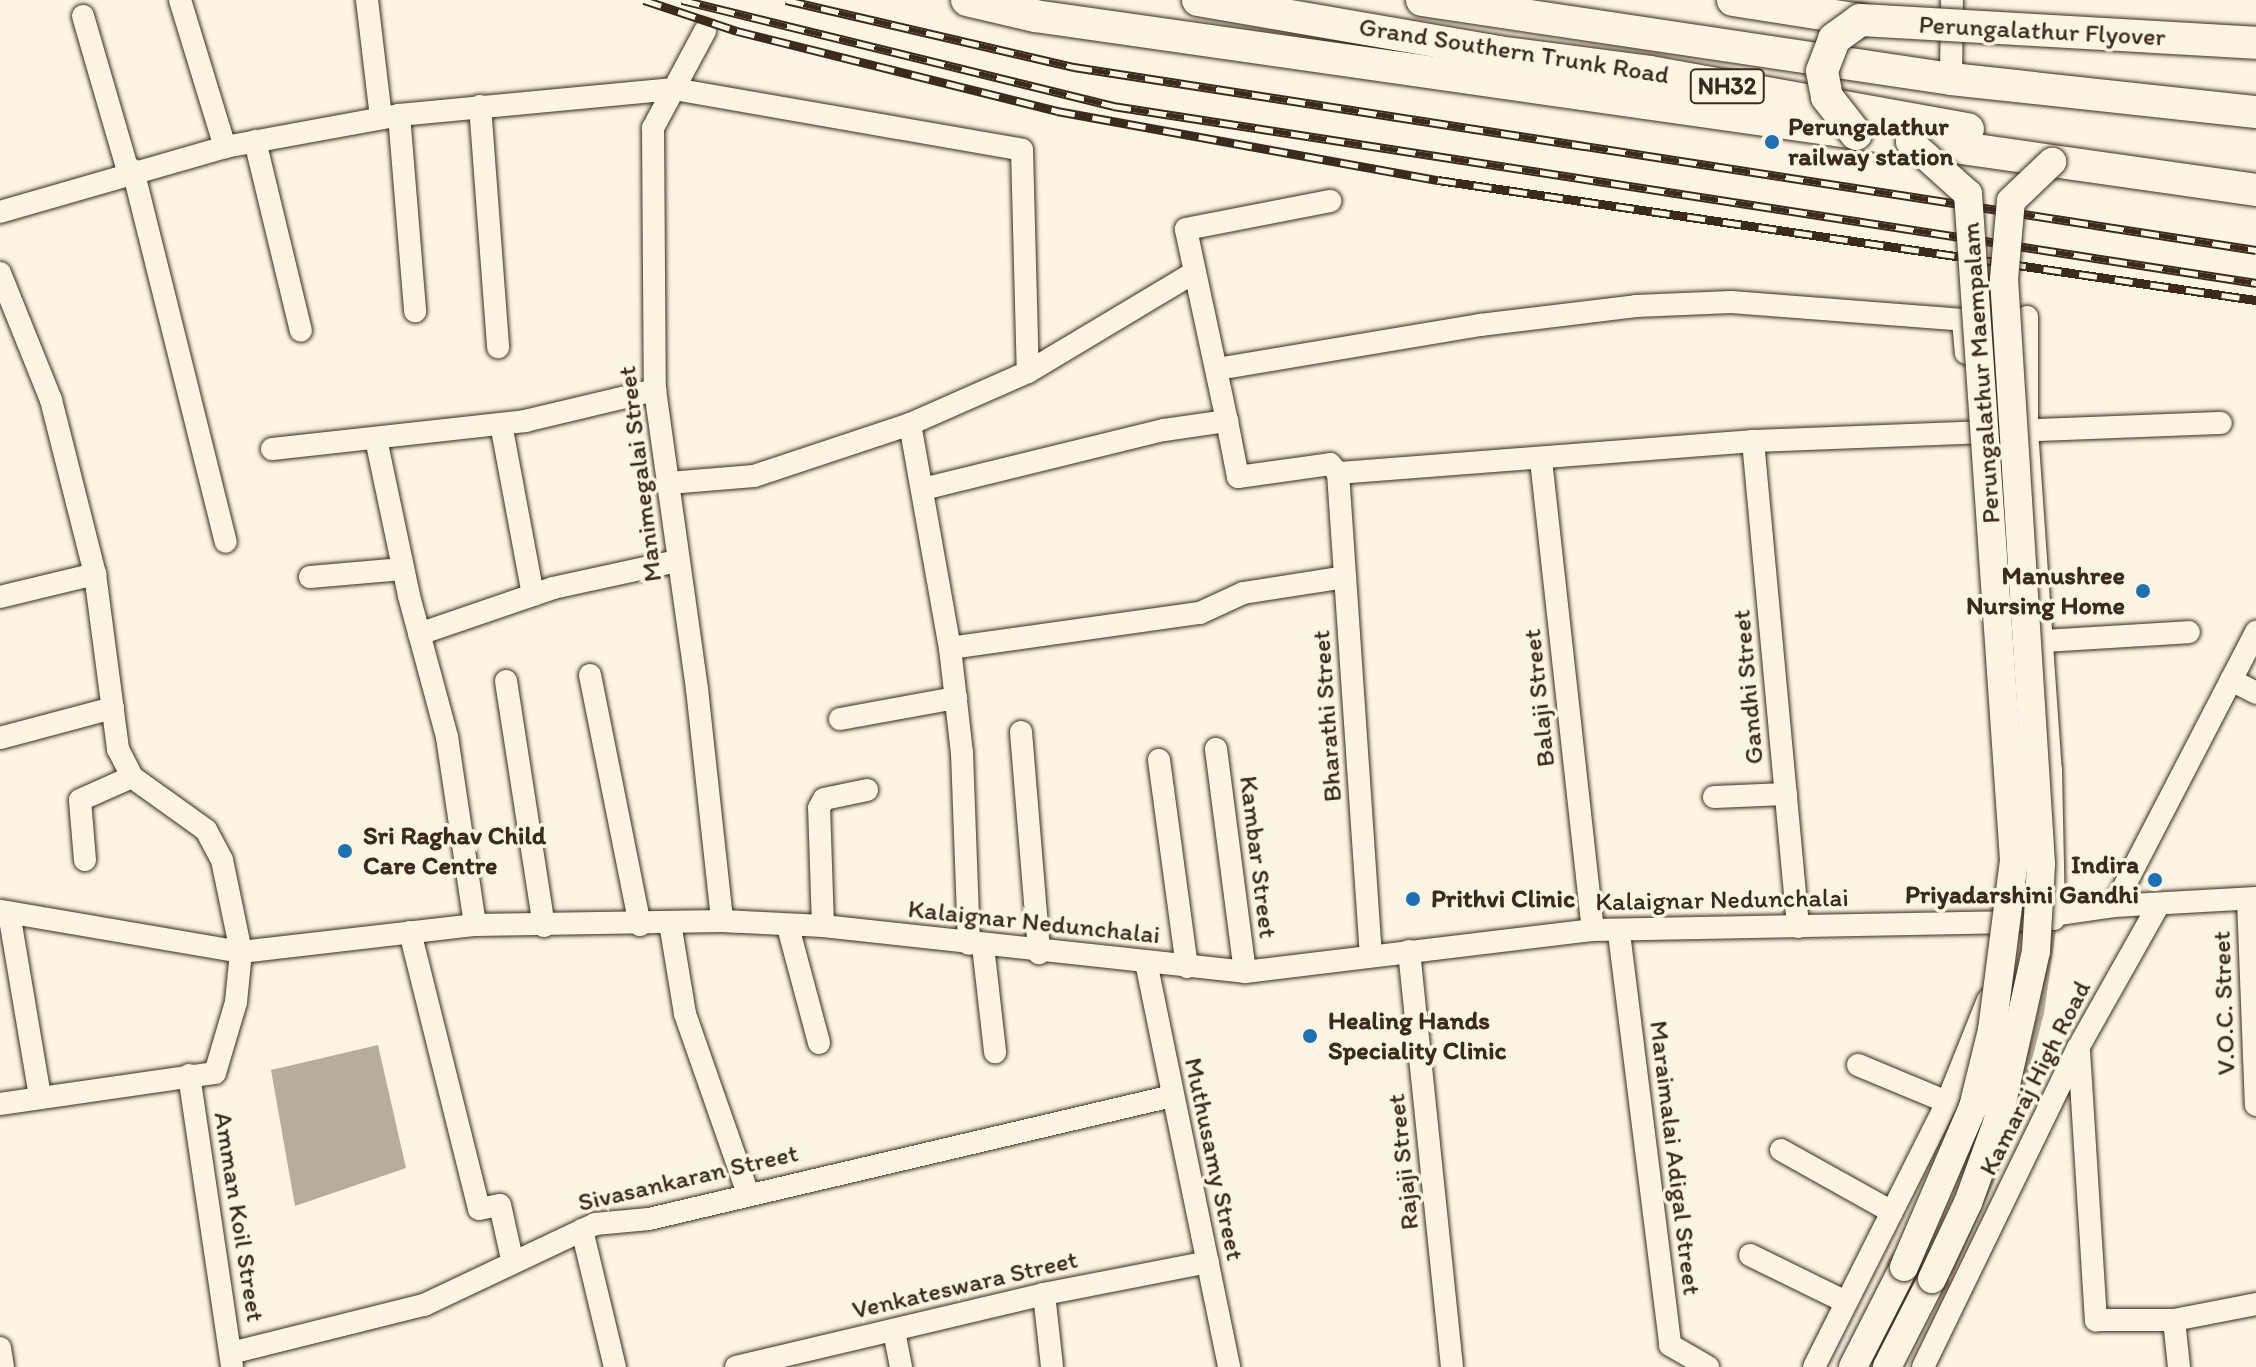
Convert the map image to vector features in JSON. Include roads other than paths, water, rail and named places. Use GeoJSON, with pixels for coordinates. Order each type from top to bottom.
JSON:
{"type":"FeatureCollection","features":[{"type":"Feature","properties":{"kind":"highway"},"geometry":{"type":"LineString","coordinates":[[967,0],[1035,16],[2256,190]]}},
{"type":"Feature","properties":{"kind":"highway","name":"Grand Southern Trunk Road"},"geometry":{"type":"LineString","coordinates":[[1198,0],[2256,173]]}},
{"type":"Feature","properties":{"kind":"highway","name":"Grand Southern Trunk Road"},"geometry":{"type":"LineString","coordinates":[[1422,0],[1553,11],[1951,79],[2256,112]]}},
{"type":"Feature","properties":{"kind":"highway","name":"Perungalathur Flyover"},"geometry":{"type":"LineString","coordinates":[[1733,0],[1860,20],[2256,43]]}},
{"type":"Feature","properties":{"kind":"highway"},"geometry":{"type":"LineString","coordinates":[[1856,134],[1827,97],[1822,71],[1834,39],[1860,20]]}},
{"type":"Feature","properties":{"kind":"main road","name":"Perungalathur Maempalam"},"geometry":{"type":"LineString","coordinates":[[1853,1367],[1904,1267],[1973,1107],[1994,1016],[2014,860],[1968,194],[1910,142]]}},
{"type":"Feature","properties":{"kind":"main road","name":"Perungalathur Maempalam"},"geometry":{"type":"LineString","coordinates":[[1887,1367],[1968,1203],[1998,1120],[2036,951],[2040,833],[2004,279],[2011,201],[2052,162]]}},
{"type":"Feature","properties":{"kind":"street"},"geometry":{"type":"LineString","coordinates":[[180,0],[225,147]]}},
{"type":"Feature","properties":{"kind":"street"},"geometry":{"type":"LineString","coordinates":[[367,0],[390,116],[415,311]]}},
{"type":"Feature","properties":{"kind":"street"},"geometry":{"type":"LineString","coordinates":[[1951,79],[1952,0]]}},
{"type":"Feature","properties":{"kind":"street"},"geometry":{"type":"LineString","coordinates":[[83,16],[131,170],[226,542]]}},
{"type":"Feature","properties":{"kind":"street","name":"Manimegalai Street"},"geometry":{"type":"LineString","coordinates":[[705,31],[653,128],[655,390],[722,921]]}},
{"type":"Feature","properties":{"kind":"street"},"geometry":{"type":"LineString","coordinates":[[0,212],[131,170],[225,147],[390,116],[674,89],[1022,150],[1028,372]]}},
{"type":"Feature","properties":{"kind":"street"},"geometry":{"type":"LineString","coordinates":[[480,106],[498,347]]}},
{"type":"Feature","properties":{"kind":"street"},"geometry":{"type":"LineString","coordinates":[[255,141],[301,331]]}},
{"type":"Feature","properties":{"kind":"street"},"geometry":{"type":"LineString","coordinates":[[1330,201],[1189,226],[1185,234],[1192,274],[1217,369],[1238,477],[1332,464],[1338,473],[1541,460],[1753,441],[2221,423]]}},
{"type":"Feature","properties":{"kind":"street"},"geometry":{"type":"LineString","coordinates":[[0,273],[51,400],[95,574],[118,749],[132,777],[206,830],[222,860],[241,952],[236,1002],[215,1073],[0,1104]]}},
{"type":"Feature","properties":{"kind":"street"},"geometry":{"type":"LineString","coordinates":[[669,483],[754,476],[910,424],[1028,372],[1192,274]]}},
{"type":"Feature","properties":{"kind":"street"},"geometry":{"type":"LineString","coordinates":[[1217,369],[1480,325],[1636,306],[1731,302],[1963,320],[2000,692],[2009,860],[2003,922],[1987,1005],[1947,1102],[1814,1367]]}},
{"type":"Feature","properties":{"kind":"street"},"geometry":{"type":"LineString","coordinates":[[2027,317],[2027,430],[2043,641],[2054,919]]}},
{"type":"Feature","properties":{"kind":"street"},"geometry":{"type":"LineString","coordinates":[[272,449],[501,424],[655,390]]}},
{"type":"Feature","properties":{"kind":"street"},"geometry":{"type":"LineString","coordinates":[[923,489],[1164,430],[1227,421]]}},
{"type":"Feature","properties":{"kind":"street"},"geometry":{"type":"LineString","coordinates":[[501,424],[533,595]]}},
{"type":"Feature","properties":{"kind":"street"},"geometry":{"type":"LineString","coordinates":[[910,424],[950,648],[976,945],[995,1052]]}},
{"type":"Feature","properties":{"kind":"street"},"geometry":{"type":"LineString","coordinates":[[376,439],[403,569],[447,737],[475,925]]}},
{"type":"Feature","properties":{"kind":"street","name":"Gandhi Street"},"geometry":{"type":"LineString","coordinates":[[1753,441],[1798,927]]}},
{"type":"Feature","properties":{"kind":"street","name":"Balaji Street"},"geometry":{"type":"LineString","coordinates":[[1541,460],[1593,930]]}},
{"type":"Feature","properties":{"kind":"street","name":"Bharathi Street"},"geometry":{"type":"LineString","coordinates":[[1338,473],[1371,956]]}},
{"type":"Feature","properties":{"kind":"street"},"geometry":{"type":"LineString","coordinates":[[419,634],[533,595],[677,561]]}},
{"type":"Feature","properties":{"kind":"street"},"geometry":{"type":"LineString","coordinates":[[310,577],[403,569]]}},
{"type":"Feature","properties":{"kind":"street"},"geometry":{"type":"LineString","coordinates":[[0,597],[95,574]]}},
{"type":"Feature","properties":{"kind":"street"},"geometry":{"type":"LineString","coordinates":[[950,648],[1200,613],[1243,593],[1345,577]]}},
{"type":"Feature","properties":{"kind":"street"},"geometry":{"type":"LineString","coordinates":[[2043,641],[2189,632]]}},
{"type":"Feature","properties":{"kind":"street"},"geometry":{"type":"LineString","coordinates":[[2114,906],[2256,632]]}},
{"type":"Feature","properties":{"kind":"street"},"geometry":{"type":"LineString","coordinates":[[590,675],[640,925]]}},
{"type":"Feature","properties":{"kind":"street"},"geometry":{"type":"LineString","coordinates":[[2231,680],[2256,693]]}},
{"type":"Feature","properties":{"kind":"street"},"geometry":{"type":"LineString","coordinates":[[506,681],[544,926]]}},
{"type":"Feature","properties":{"kind":"street"},"geometry":{"type":"LineString","coordinates":[[840,719],[956,698]]}},
{"type":"Feature","properties":{"kind":"street"},"geometry":{"type":"LineString","coordinates":[[0,738],[113,708]]}},
{"type":"Feature","properties":{"kind":"street"},"geometry":{"type":"LineString","coordinates":[[1021,732],[1039,953]]}},
{"type":"Feature","properties":{"kind":"street","name":"Kambar Street"},"geometry":{"type":"LineString","coordinates":[[1216,749],[1245,972]]}},
{"type":"Feature","properties":{"kind":"street"},"geometry":{"type":"LineString","coordinates":[[1159,760],[1187,967]]}},
{"type":"Feature","properties":{"kind":"street"},"geometry":{"type":"LineString","coordinates":[[85,860],[80,800],[132,777]]}},
{"type":"Feature","properties":{"kind":"street"},"geometry":{"type":"LineString","coordinates":[[823,926],[819,808],[824,799],[867,790]]}},
{"type":"Feature","properties":{"kind":"street"},"geometry":{"type":"LineString","coordinates":[[1714,797],[1786,794]]}},
{"type":"Feature","properties":{"kind":"street"},"geometry":{"type":"LineString","coordinates":[[2159,904],[2252,899]]}},
{"type":"Feature","properties":{"kind":"street","name":"V.O.C. Street"},"geometry":{"type":"LineString","coordinates":[[2252,899],[2256,1105]]}},
{"type":"Feature","properties":{"kind":"street","name":"Kalaignar Nedunchalai"},"geometry":{"type":"LineString","coordinates":[[4,912],[241,952],[475,925],[640,925],[722,921],[788,927],[823,926],[1039,953],[1245,972],[1593,930],[1619,933],[2003,922],[2054,919],[2114,906],[2159,904]]}},
{"type":"Feature","properties":{"kind":"street","name":"Kamaraj High Road"},"geometry":{"type":"LineString","coordinates":[[1923,1367],[2078,1048],[2159,904]]}},
{"type":"Feature","properties":{"kind":"street"},"geometry":{"type":"LineString","coordinates":[[4,912],[40,1097]]}},
{"type":"Feature","properties":{"kind":"street"},"geometry":{"type":"LineString","coordinates":[[670,923],[685,1014],[748,1194]]}},
{"type":"Feature","properties":{"kind":"street"},"geometry":{"type":"LineString","coordinates":[[788,927],[819,1043]]}},
{"type":"Feature","properties":{"kind":"street"},"geometry":{"type":"LineString","coordinates":[[410,932],[479,1209],[500,1205],[512,1259]]}},
{"type":"Feature","properties":{"kind":"street","name":"Maraimalai Adigal Street"},"geometry":{"type":"LineString","coordinates":[[1619,933],[1670,1345],[1708,1367]]}},
{"type":"Feature","properties":{"kind":"street","name":"Rajaji Street"},"geometry":{"type":"LineString","coordinates":[[1409,951],[1452,1367]]}},
{"type":"Feature","properties":{"kind":"street","name":"Muthusamy Street"},"geometry":{"type":"LineString","coordinates":[[1146,962],[1229,1367]]}},
{"type":"Feature","properties":{"kind":"street"},"geometry":{"type":"LineString","coordinates":[[2078,1048],[2096,1320],[2174,1320],[2256,1304]]}},
{"type":"Feature","properties":{"kind":"street"},"geometry":{"type":"LineString","coordinates":[[1858,1065],[1947,1102]]}},
{"type":"Feature","properties":{"kind":"street","name":"Amman Koil Street"},"geometry":{"type":"LineString","coordinates":[[189,1075],[232,1360]]}},
{"type":"Feature","properties":{"kind":"street","name":"Sivasankaran Street"},"geometry":{"type":"LineString","coordinates":[[232,1360],[424,1305],[512,1259],[582,1230],[1172,1096]]}},
{"type":"Feature","properties":{"kind":"street"},"geometry":{"type":"LineString","coordinates":[[1781,1150],[1892,1212]]}},
{"type":"Feature","properties":{"kind":"street"},"geometry":{"type":"LineString","coordinates":[[582,1230],[615,1367]]}},
{"type":"Feature","properties":{"kind":"street"},"geometry":{"type":"LineString","coordinates":[[1750,1255],[1846,1302]]}},
{"type":"Feature","properties":{"kind":"street","name":"Venkateswara Street"},"geometry":{"type":"LineString","coordinates":[[736,1367],[822,1357],[894,1331],[1044,1294],[1208,1262]]}},
{"type":"Feature","properties":{"kind":"street"},"geometry":{"type":"LineString","coordinates":[[1044,1294],[1052,1367]]}},
{"type":"Feature","properties":{"kind":"street"},"geometry":{"type":"LineString","coordinates":[[2174,1320],[2179,1367]]}},
{"type":"Feature","properties":{"kind":"street"},"geometry":{"type":"LineString","coordinates":[[894,1331],[901,1367]]}},
{"type":"Feature","properties":{"kind":"street"},"geometry":{"type":"LineString","coordinates":[[0,1348],[3,1367]]}},
{"type":"Feature","properties":{"kind":"waterway"},"geometry":{"type":"LineString","coordinates":[[1950,1273],[2007,1145],[2041,1013],[2053,930]]}},
{"type":"Feature","properties":{"kind":"railway"},"geometry":{"type":"LineString","coordinates":[[644,0],[737,31],[1057,111],[1438,180],[2256,300]]}},
{"type":"Feature","properties":{"kind":"railway"},"geometry":{"type":"LineString","coordinates":[[682,0],[1113,106],[2256,283]]}},
{"type":"Feature","properties":{"kind":"railway"},"geometry":{"type":"LineString","coordinates":[[786,0],[1074,67],[2256,250]]}},
{"type":"Feature","properties":{"kind":"place","name":"Perungalathur railway station"},"geometry":{"type":"Point","coordinates":[1772,142]}},
{"type":"Feature","properties":{"kind":"place","name":"Manushree Nursing Home"},"geometry":{"type":"Point","coordinates":[2143,591]}},
{"type":"Feature","properties":{"kind":"place","name":"Sri Raghav Child Care Centre"},"geometry":{"type":"Point","coordinates":[345,851]}},
{"type":"Feature","properties":{"kind":"place","name":"Indira Priyadarshini Gandhi"},"geometry":{"type":"Point","coordinates":[2155,880]}},
{"type":"Feature","properties":{"kind":"place","name":"Prithvi Clinic"},"geometry":{"type":"Point","coordinates":[1413,899]}},
{"type":"Feature","properties":{"kind":"place","name":"Healing Hands Speciality Clinic"},"geometry":{"type":"Point","coordinates":[1310,1036]}}]}
